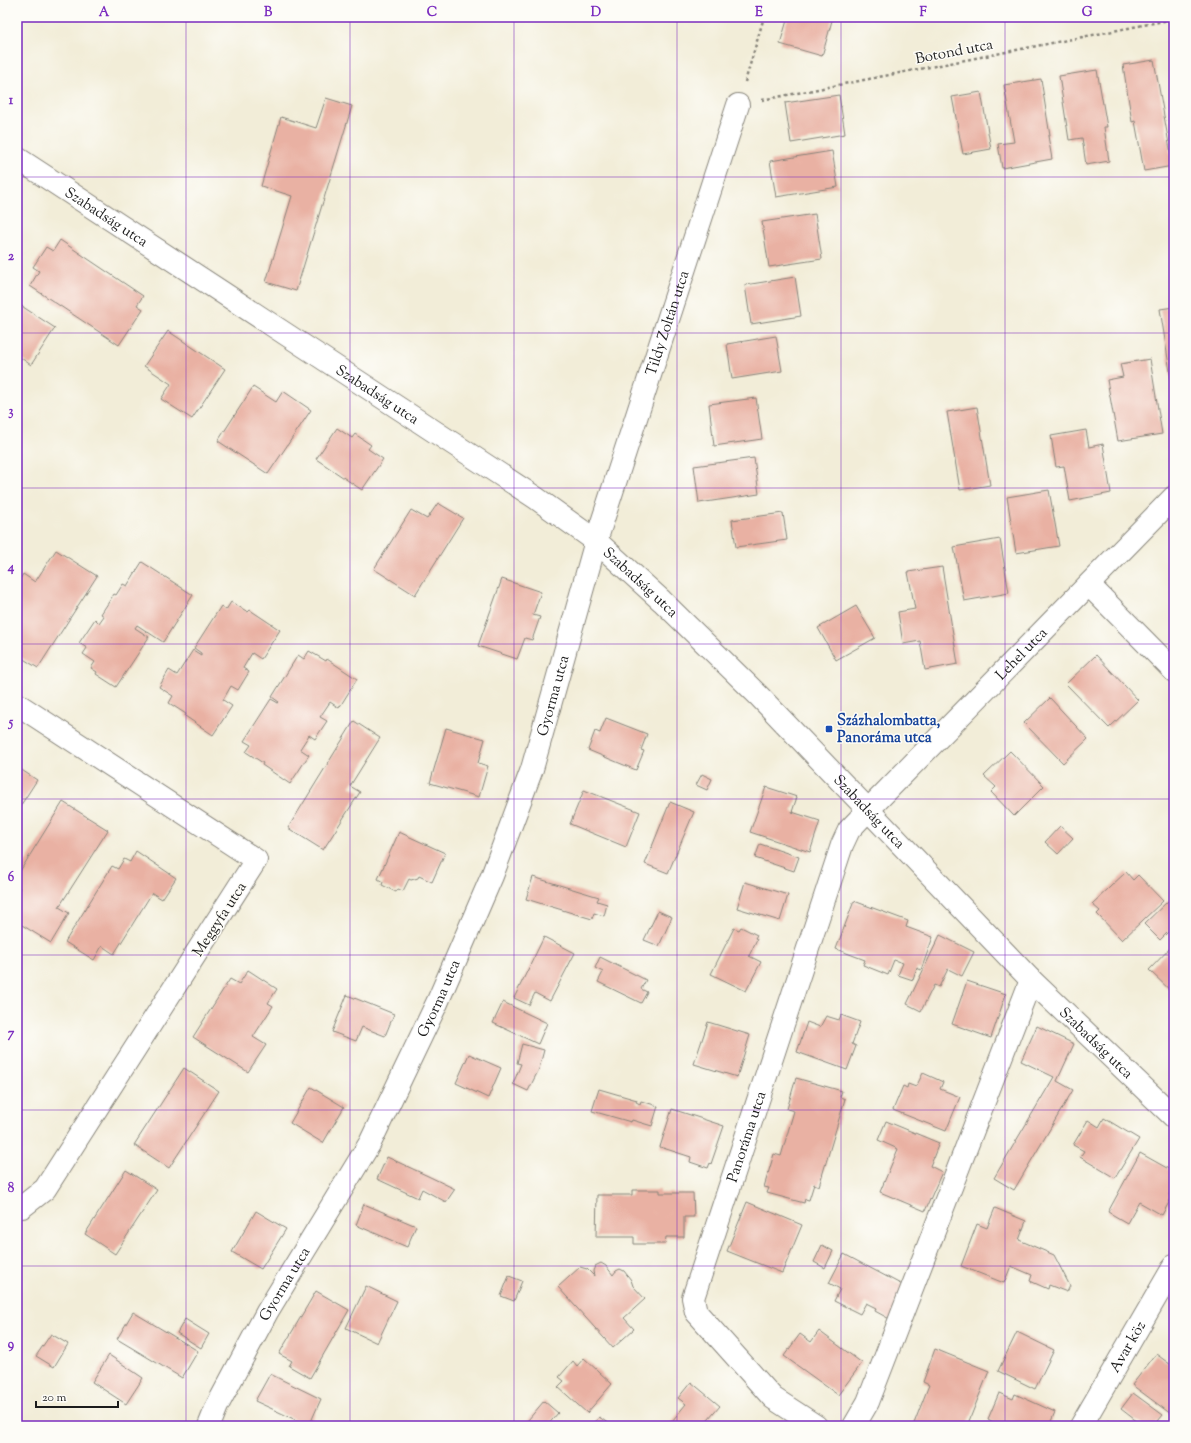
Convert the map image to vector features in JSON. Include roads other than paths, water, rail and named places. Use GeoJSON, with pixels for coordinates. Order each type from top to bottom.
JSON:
{"type":"FeatureCollection","features":[{"type":"Feature","properties":{"kind":"street","name":"Tildy Zoltán utca"},"geometry":{"type":"LineString","coordinates":[[596,540],[738,105]]}},
{"type":"Feature","properties":{"kind":"street","name":"Szabadság utca"},"geometry":{"type":"LineString","coordinates":[[17,158],[536,498],[596,540],[674,612],[759,696],[1031,980],[1174,1116]]}},
{"type":"Feature","properties":{"kind":"street","name":"Lehel utca"},"geometry":{"type":"LineString","coordinates":[[868,810],[1089,586],[1174,497]]}},
{"type":"Feature","properties":{"kind":"street","name":"Gyorma utca"},"geometry":{"type":"LineString","coordinates":[[209,1426],[217,1406],[266,1312],[370,1143],[437,1003],[492,876],[532,769],[596,540]]}},
{"type":"Feature","properties":{"kind":"street"},"geometry":{"type":"LineString","coordinates":[[1089,586],[1174,671]]}},
{"type":"Feature","properties":{"kind":"street","name":"Meggyfa utca"},"geometry":{"type":"LineString","coordinates":[[17,704],[256,860],[45,1189],[22,1207],[17,1206]]}},
{"type":"Feature","properties":{"kind":"street","name":"Panoráma utca"},"geometry":{"type":"LineString","coordinates":[[816,1426],[773,1398],[696,1312],[693,1298],[842,846],[849,830],[868,810]]}},
{"type":"Feature","properties":{"kind":"street"},"geometry":{"type":"LineString","coordinates":[[854,1426],[868,1402],[1031,980]]}},
{"type":"Feature","properties":{"kind":"street","name":"Avar köz"},"geometry":{"type":"LineString","coordinates":[[1081,1426],[1174,1266]]}},
{"type":"Feature","properties":{"kind":"place","name":"Százhalombatta, Panoráma utca"},"geometry":{"type":"Point","coordinates":[829,729]}}]}
